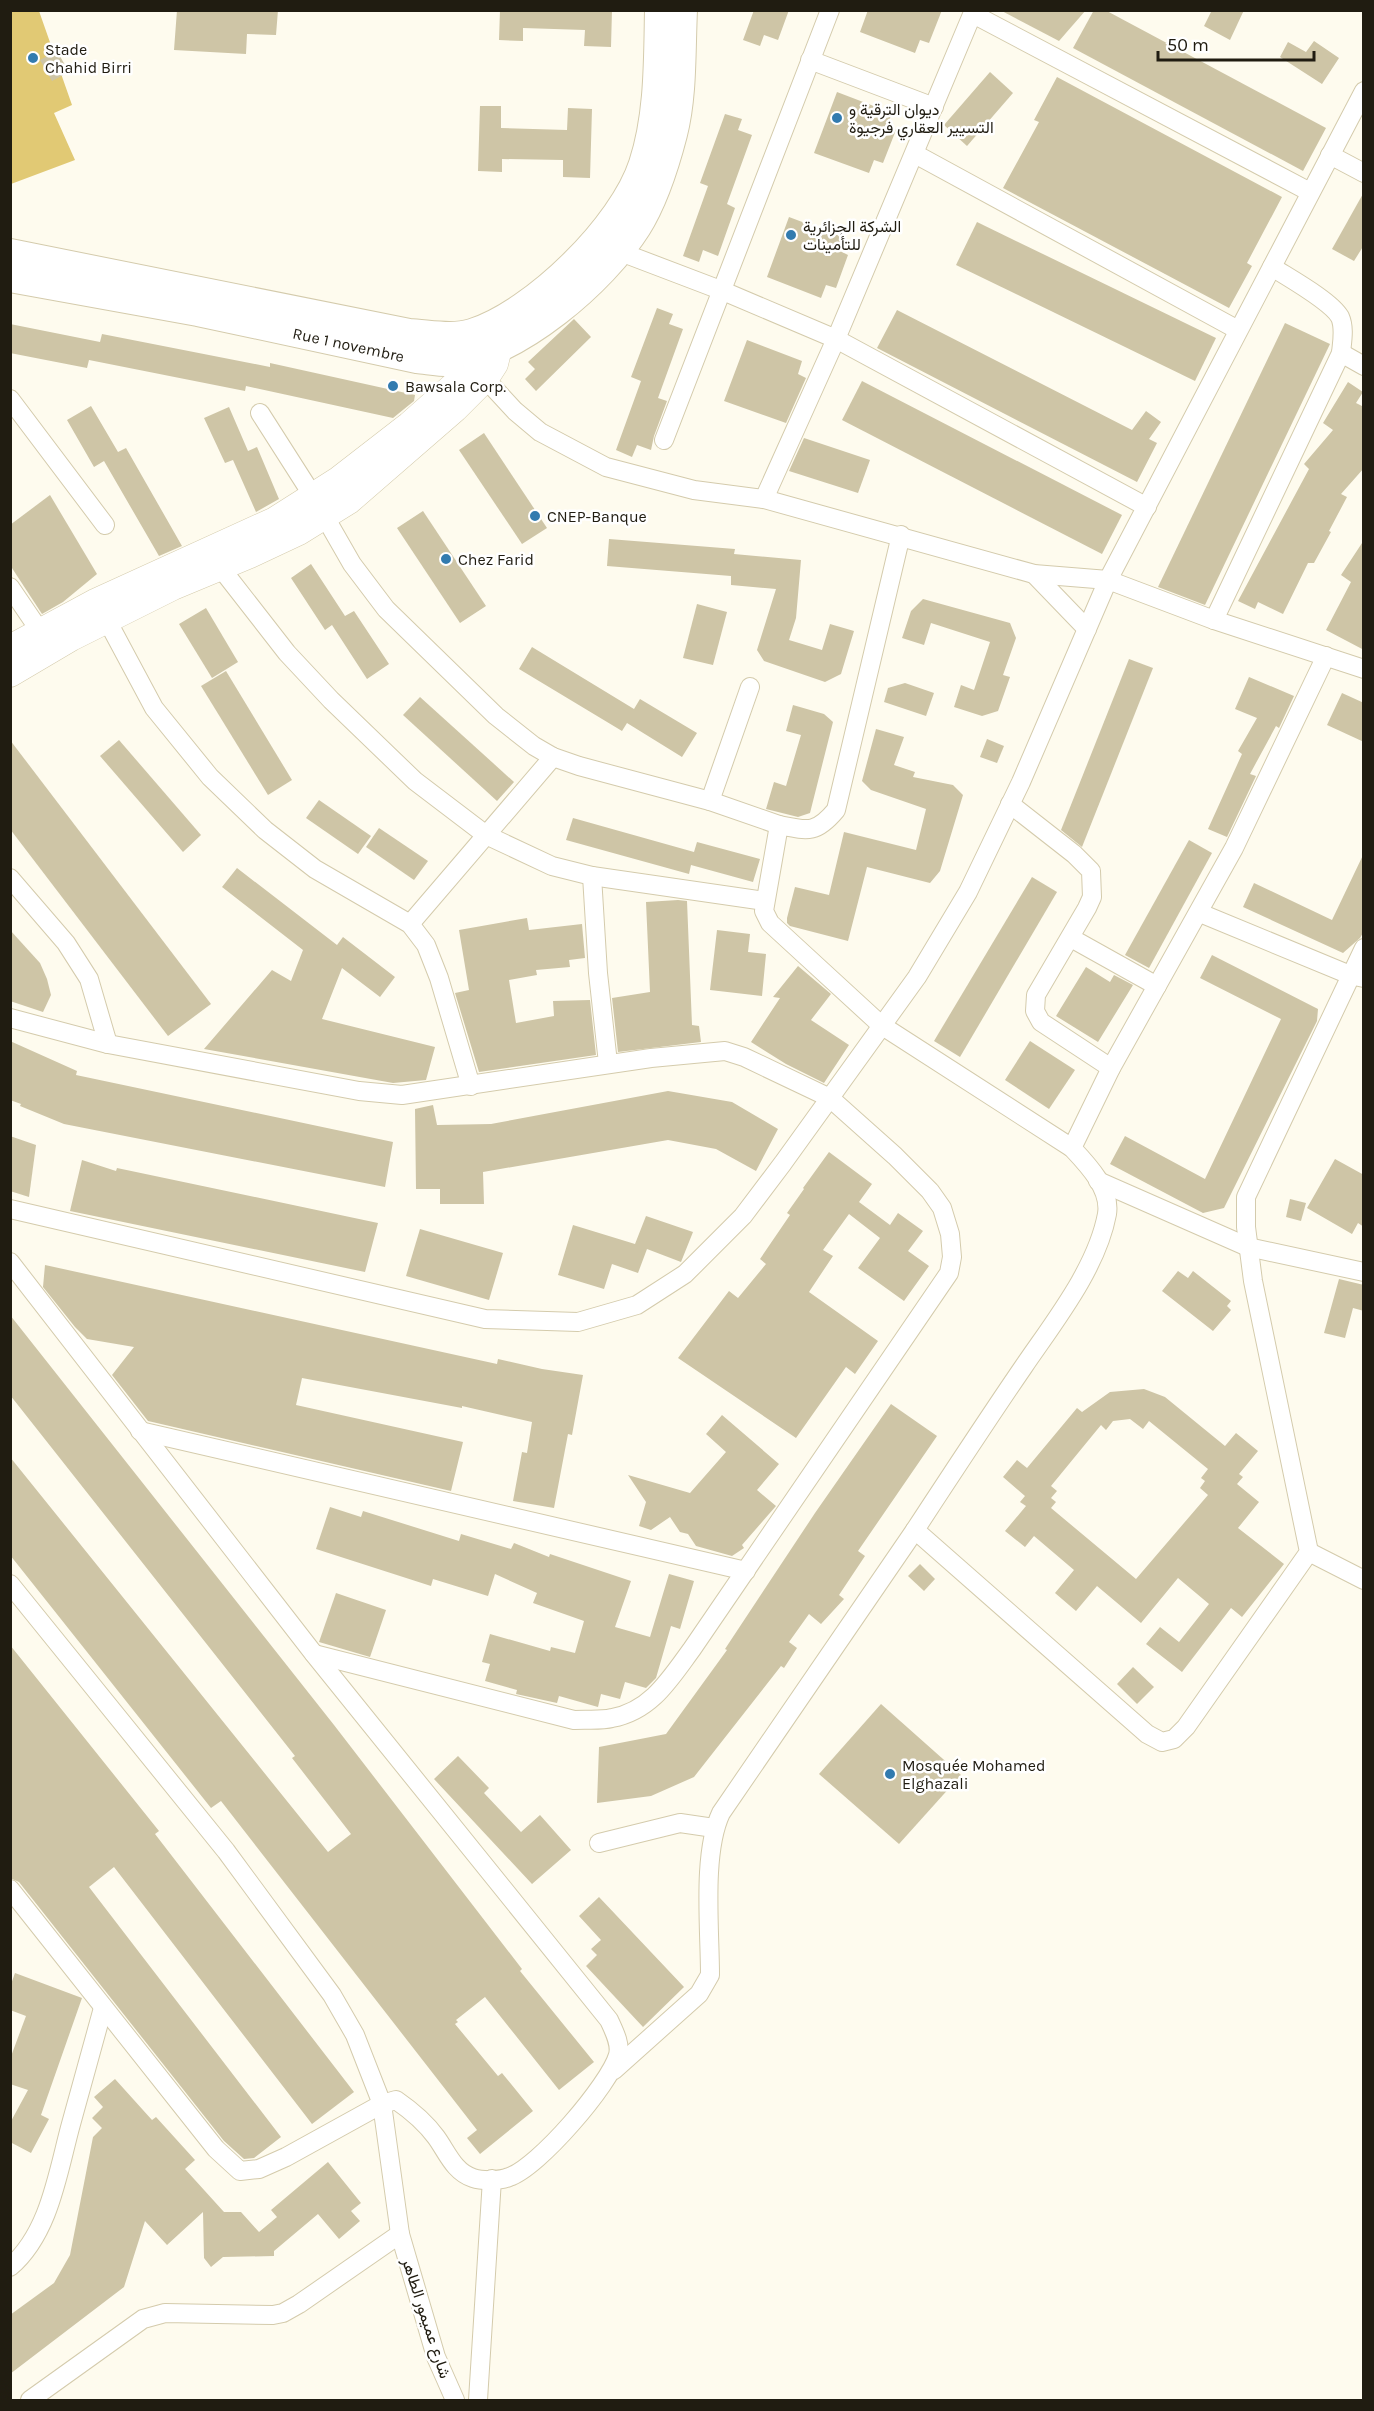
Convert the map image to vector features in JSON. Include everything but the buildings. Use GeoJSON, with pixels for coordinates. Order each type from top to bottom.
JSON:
{"type":"FeatureCollection","features":[{"type":"Feature","properties":{"kind":"main road"},"geometry":{"type":"LineString","coordinates":[[629,217],[635,185],[644,163],[650,136],[658,57],[659,10]]}},
{"type":"Feature","properties":{"kind":"main road"},"geometry":{"type":"LineString","coordinates":[[629,217],[662,172],[674,132],[683,10]]}},
{"type":"Feature","properties":{"kind":"main road","name":"Rue 1 novembre"},"geometry":{"type":"LineString","coordinates":[[10,278],[198,312],[417,358],[451,362],[483,351],[543,321],[598,276],[607,247],[629,217]]}},
{"type":"Feature","properties":{"kind":"main road","name":"Rue 1 novembre"},"geometry":{"type":"LineString","coordinates":[[10,253],[409,333],[450,336],[483,351]]}},
{"type":"Feature","properties":{"kind":"main road"},"geometry":{"type":"LineString","coordinates":[[10,674],[46,641],[275,520],[318,506],[349,501],[473,394],[483,351]]}},
{"type":"Feature","properties":{"kind":"main road"},"geometry":{"type":"LineString","coordinates":[[102,611],[173,587],[299,532],[318,506]]}},
{"type":"Feature","properties":{"kind":"main road"},"geometry":{"type":"LineString","coordinates":[[10,648],[46,641]]}},
{"type":"Feature","properties":{"kind":"street"},"geometry":{"type":"LineString","coordinates":[[664,440],[830,10]]}},
{"type":"Feature","properties":{"kind":"street"},"geometry":{"type":"LineString","coordinates":[[764,499],[836,339],[974,12],[1310,192]]}},
{"type":"Feature","properties":{"kind":"street"},"geometry":{"type":"LineString","coordinates":[[810,60],[934,107]]}},
{"type":"Feature","properties":{"kind":"street"},"geometry":{"type":"LineString","coordinates":[[10,1209],[485,1319],[578,1322],[637,1305],[685,1274],[742,1216],[830,1098],[917,977],[968,892],[1010,804],[1108,580],[1364,91]]}},
{"type":"Feature","properties":{"kind":"street"},"geometry":{"type":"LineString","coordinates":[[915,154],[1238,330]]}},
{"type":"Feature","properties":{"kind":"street"},"geometry":{"type":"LineString","coordinates":[[1330,155],[1364,173]]}},
{"type":"Feature","properties":{"kind":"street"},"geometry":{"type":"LineString","coordinates":[[607,247],[723,291],[836,339],[1147,507]]}},
{"type":"Feature","properties":{"kind":"street"},"geometry":{"type":"LineString","coordinates":[[1214,620],[1341,353],[1343,329],[1340,317],[1330,306],[1272,267]]}},
{"type":"Feature","properties":{"kind":"street"},"geometry":{"type":"LineString","coordinates":[[483,351],[514,411],[540,432],[606,467],[694,490],[764,499],[901,535],[1034,574],[1108,580],[1214,620],[1364,669]]}},
{"type":"Feature","properties":{"kind":"street"},"geometry":{"type":"LineString","coordinates":[[1341,353],[1364,366]]}},
{"type":"Feature","properties":{"kind":"street"},"geometry":{"type":"LineString","coordinates":[[10,399],[105,525]]}},
{"type":"Feature","properties":{"kind":"street"},"geometry":{"type":"LineString","coordinates":[[260,413],[352,564],[386,609],[496,716],[534,746],[553,757],[710,801],[779,825],[807,830],[818,828],[836,810],[901,535]]}},
{"type":"Feature","properties":{"kind":"street"},"geometry":{"type":"LineString","coordinates":[[220,567],[287,653],[331,700],[415,781],[486,836],[552,866],[592,876],[765,901]]}},
{"type":"Feature","properties":{"kind":"street"},"geometry":{"type":"LineString","coordinates":[[1034,574],[1087,629]]}},
{"type":"Feature","properties":{"kind":"street"},"geometry":{"type":"LineString","coordinates":[[10,587],[46,641]]}},
{"type":"Feature","properties":{"kind":"street"},"geometry":{"type":"LineString","coordinates":[[102,611],[154,708],[210,777],[265,830],[315,869],[410,924],[426,945],[439,978],[471,1086]]}},
{"type":"Feature","properties":{"kind":"street"},"geometry":{"type":"LineString","coordinates":[[1072,1148],[1111,1068],[1200,913],[1234,848],[1326,656]]}},
{"type":"Feature","properties":{"kind":"street"},"geometry":{"type":"LineString","coordinates":[[710,801],[750,687]]}},
{"type":"Feature","properties":{"kind":"street"},"geometry":{"type":"LineString","coordinates":[[410,924],[553,757]]}},
{"type":"Feature","properties":{"kind":"street"},"geometry":{"type":"LineString","coordinates":[[1010,804],[1074,854],[1091,871],[1092,897],[1071,938],[1040,984],[1035,994],[1035,1011],[1041,1022],[1111,1068]]}},
{"type":"Feature","properties":{"kind":"street"},"geometry":{"type":"LineString","coordinates":[[10,1889],[216,2149],[240,2171],[259,2169],[286,2157],[382,2104],[396,2100],[415,2113],[461,2172],[473,2178],[508,2178],[528,2168],[545,2153],[610,2073],[699,1994],[710,1975],[710,1858],[714,1828],[721,1813],[915,1530],[1071,1296],[1094,1254],[1107,1213],[1104,1190],[1091,1169],[1072,1148],[881,1025],[770,923],[765,916],[765,901],[779,825]]}},
{"type":"Feature","properties":{"kind":"street"},"geometry":{"type":"LineString","coordinates":[[592,876],[598,973],[608,1063]]}},
{"type":"Feature","properties":{"kind":"street"},"geometry":{"type":"LineString","coordinates":[[10,878],[66,943],[89,979],[108,1044]]}},
{"type":"Feature","properties":{"kind":"street"},"geometry":{"type":"LineString","coordinates":[[1200,913],[1357,977]]}},
{"type":"Feature","properties":{"kind":"street"},"geometry":{"type":"LineString","coordinates":[[1071,938],[1157,986]]}},
{"type":"Feature","properties":{"kind":"street"},"geometry":{"type":"LineString","coordinates":[[915,1530],[1147,1734],[1162,1742],[1168,1742],[1186,1727],[1309,1552],[1253,1281],[1246,1216],[1249,1188],[1357,977],[1364,948]]}},
{"type":"Feature","properties":{"kind":"street"},"geometry":{"type":"LineString","coordinates":[[10,1018],[108,1044],[359,1091],[402,1095],[608,1063],[725,1051],[776,1071],[830,1098],[895,1156],[930,1191],[942,1208],[950,1234],[952,1257],[949,1273],[666,1685],[644,1706],[610,1719],[574,1719],[314,1654]]}},
{"type":"Feature","properties":{"kind":"street"},"geometry":{"type":"LineString","coordinates":[[1098,1181],[1248,1247],[1364,1272]]}},
{"type":"Feature","properties":{"kind":"street"},"geometry":{"type":"LineString","coordinates":[[10,1262],[314,1654],[609,2020],[617,2037],[619,2053],[610,2073]]}},
{"type":"Feature","properties":{"kind":"street"},"geometry":{"type":"LineString","coordinates":[[140,1431],[746,1571]]}},
{"type":"Feature","properties":{"kind":"street"},"geometry":{"type":"LineString","coordinates":[[1309,1552],[1364,1580]]}},
{"type":"Feature","properties":{"kind":"street","name":"شارع عميمور الطاهر"},"geometry":{"type":"LineString","coordinates":[[10,1584],[226,1851],[332,1995],[366,2060],[382,2104],[400,2234],[436,2357],[455,2400]]}},
{"type":"Feature","properties":{"kind":"street"},"geometry":{"type":"LineString","coordinates":[[599,1843],[680,1823],[714,1828]]}},
{"type":"Feature","properties":{"kind":"street"},"geometry":{"type":"LineString","coordinates":[[10,2267],[27,2249],[37,2232],[51,2198],[103,2008]]}},
{"type":"Feature","properties":{"kind":"street"},"geometry":{"type":"LineString","coordinates":[[478,2400],[492,2179]]}},
{"type":"Feature","properties":{"kind":"street"},"geometry":{"type":"LineString","coordinates":[[30,2400],[143,2319],[165,2313],[283,2313],[400,2234]]}},
{"type":"Feature","properties":{"kind":"shaded area","name":"Stade Chahid Birri"},"geometry":{"type":"Polygon","coordinates":[[[11,11],[39,11],[72,105],[54,113],[75,160],[11,184],[11,11]]]}},
{"type":"Feature","properties":{"kind":"place","name":"Stade Chahid Birri"},"geometry":{"type":"Point","coordinates":[33,58]}},
{"type":"Feature","properties":{"kind":"place","name":"ديوان الترقية و التسيير العقاري فرجيوة"},"geometry":{"type":"Point","coordinates":[837,118]}},
{"type":"Feature","properties":{"kind":"place","name":"الشركة الجزائرية للتأمينات"},"geometry":{"type":"Point","coordinates":[791,235]}},
{"type":"Feature","properties":{"kind":"place","name":"Bawsala Corp."},"geometry":{"type":"Point","coordinates":[393,386]}},
{"type":"Feature","properties":{"kind":"place","name":"CNEP-Banque"},"geometry":{"type":"Point","coordinates":[535,516]}},
{"type":"Feature","properties":{"kind":"place","name":"Chez Farid"},"geometry":{"type":"Point","coordinates":[446,559]}},
{"type":"Feature","properties":{"kind":"place","name":"Mosquée Mohamed Elghazali"},"geometry":{"type":"Point","coordinates":[890,1774]}}]}
